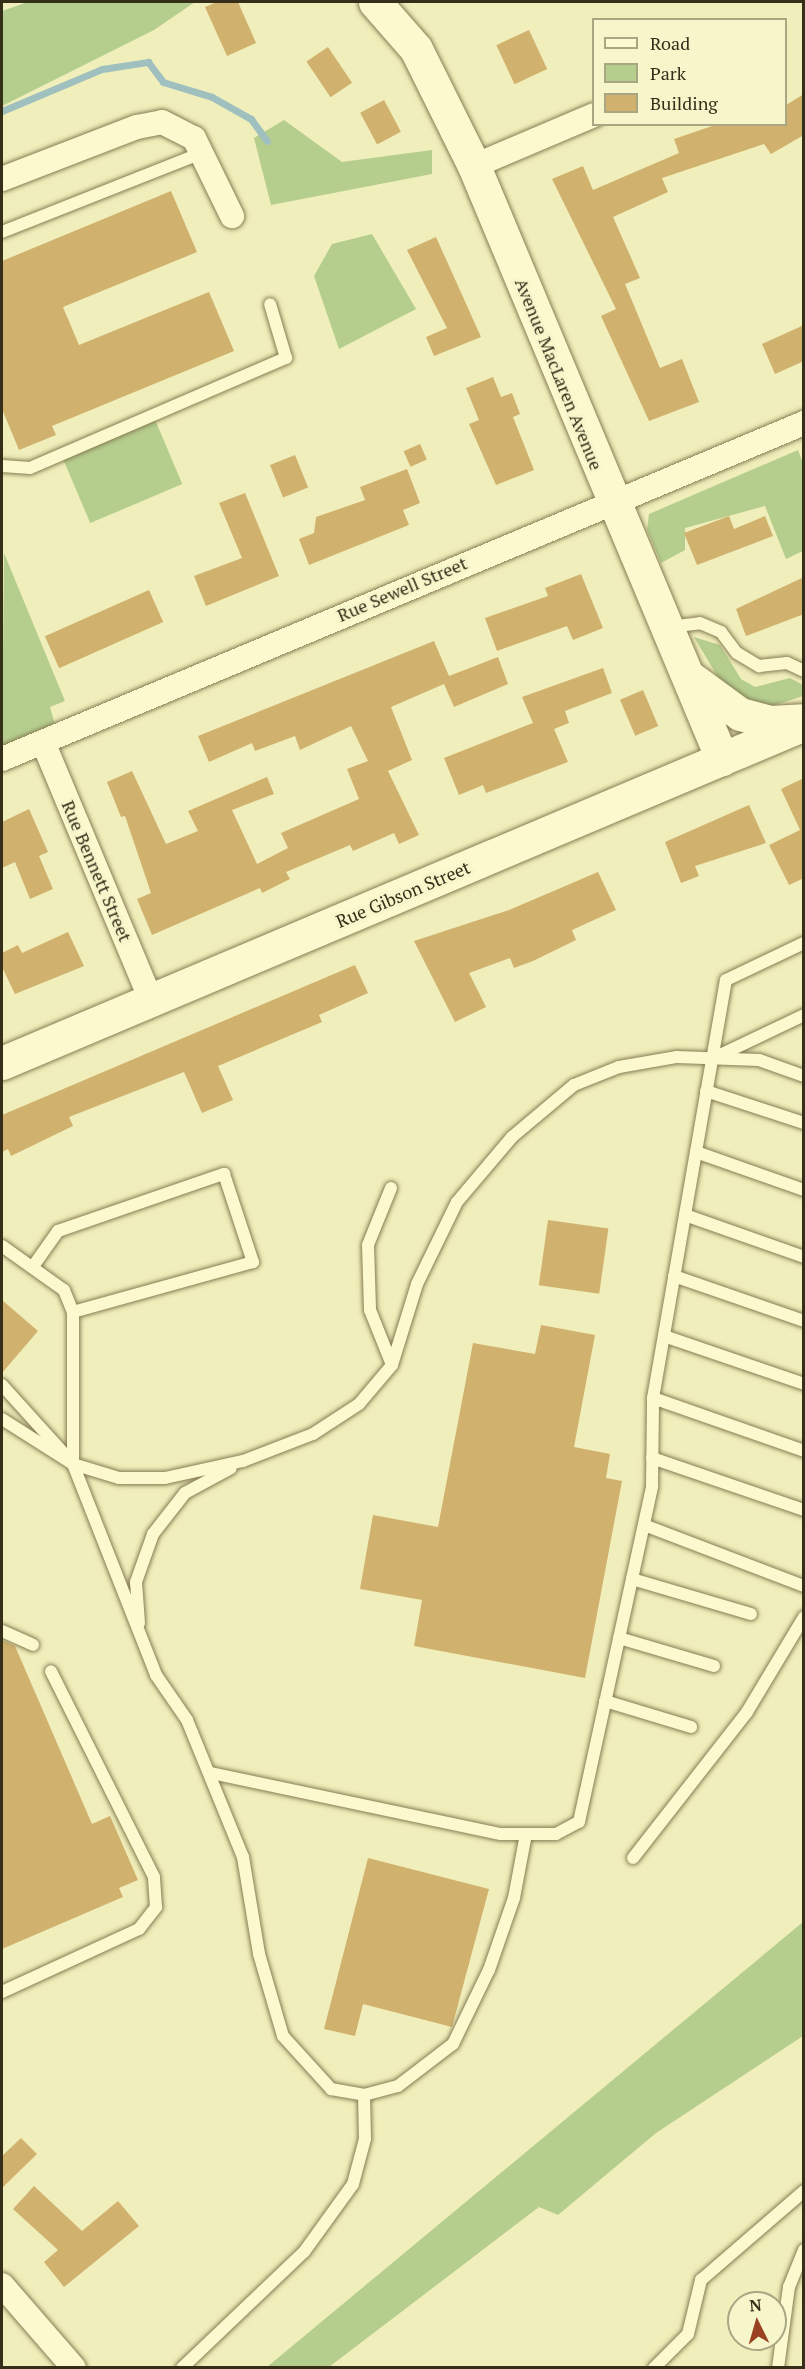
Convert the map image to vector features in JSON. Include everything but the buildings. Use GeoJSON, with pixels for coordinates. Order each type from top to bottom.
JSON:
{"type":"FeatureCollection","features":[{"type":"Feature","properties":{"kind":"street","name":"Avenue MacLaren Avenue"},"geometry":{"type":"LineString","coordinates":[[375,2],[416,49],[474,166],[680,669],[722,759]]}},
{"type":"Feature","properties":{"kind":"street"},"geometry":{"type":"LineString","coordinates":[[474,166],[592,116]]}},
{"type":"Feature","properties":{"kind":"street"},"geometry":{"type":"LineString","coordinates":[[2,179],[162,122],[182,128],[202,153],[232,216]]}},
{"type":"Feature","properties":{"kind":"street","name":"Rue Sewell Street"},"geometry":{"type":"LineString","coordinates":[[2,759],[610,501],[804,423]]}},
{"type":"Feature","properties":{"kind":"street"},"geometry":{"type":"LineString","coordinates":[[680,669],[740,714],[770,722],[804,722]]}},
{"type":"Feature","properties":{"kind":"street","name":"Rue Gibson Street"},"geometry":{"type":"LineString","coordinates":[[2,1063],[722,759],[804,722]]}},
{"type":"Feature","properties":{"kind":"street","name":"Rue Bennett Street"},"geometry":{"type":"LineString","coordinates":[[43,742],[151,1000]]}},
{"type":"Feature","properties":{"kind":"street"},"geometry":{"type":"LineString","coordinates":[[2,2285],[74,2367]]}},
{"type":"Feature","properties":{"kind":"lane"},"geometry":{"type":"LineString","coordinates":[[2,232],[202,153]]}},
{"type":"Feature","properties":{"kind":"lane"},"geometry":{"type":"LineString","coordinates":[[2,466],[30,468],[286,358],[270,304]]}},
{"type":"Feature","properties":{"kind":"lane"},"geometry":{"type":"LineString","coordinates":[[664,628],[700,624],[721,632],[736,652],[759,666],[787,663],[804,671]]}},
{"type":"Feature","properties":{"kind":"lane"},"geometry":{"type":"LineString","coordinates":[[211,1773],[501,1834],[556,1834],[579,1822],[644,1525],[652,1458],[653,1398],[726,980],[804,943]]}},
{"type":"Feature","properties":{"kind":"lane"},"geometry":{"type":"LineString","coordinates":[[712,1058],[804,1015]]}},
{"type":"Feature","properties":{"kind":"lane"},"geometry":{"type":"LineString","coordinates":[[139,1633],[136,1582],[153,1534],[185,1493],[243,1461],[313,1434],[359,1404],[392,1365],[417,1284],[457,1202],[512,1137],[574,1085],[619,1067],[677,1057],[759,1060],[804,1076]]}},
{"type":"Feature","properties":{"kind":"lane"},"geometry":{"type":"LineString","coordinates":[[706,1091],[804,1123]]}},
{"type":"Feature","properties":{"kind":"lane"},"geometry":{"type":"LineString","coordinates":[[696,1152],[804,1190]]}},
{"type":"Feature","properties":{"kind":"lane"},"geometry":{"type":"LineString","coordinates":[[34,1265],[58,1231],[224,1174],[253,1262],[73,1312]]}},
{"type":"Feature","properties":{"kind":"lane"},"geometry":{"type":"LineString","coordinates":[[391,1188],[368,1245],[370,1310],[392,1365]]}},
{"type":"Feature","properties":{"kind":"lane"},"geometry":{"type":"LineString","coordinates":[[685,1215],[804,1257]]}},
{"type":"Feature","properties":{"kind":"lane"},"geometry":{"type":"LineString","coordinates":[[2,1246],[34,1265],[64,1290],[73,1312],[73,1464]]}},
{"type":"Feature","properties":{"kind":"lane"},"geometry":{"type":"LineString","coordinates":[[675,1276],[804,1321]]}},
{"type":"Feature","properties":{"kind":"lane"},"geometry":{"type":"LineString","coordinates":[[664,1336],[804,1384]]}},
{"type":"Feature","properties":{"kind":"lane"},"geometry":{"type":"LineString","coordinates":[[2,1385],[73,1464],[139,1633],[211,1773],[243,1857],[259,1954],[283,2036],[331,2089],[364,2095],[398,2086],[453,2044],[493,1959],[514,1898],[526,1834]]}},
{"type":"Feature","properties":{"kind":"lane"},"geometry":{"type":"LineString","coordinates":[[653,1398],[804,1451]]}},
{"type":"Feature","properties":{"kind":"lane"},"geometry":{"type":"LineString","coordinates":[[2,1419],[73,1464],[119,1478],[165,1478],[243,1461]]}},
{"type":"Feature","properties":{"kind":"lane"},"geometry":{"type":"LineString","coordinates":[[652,1458],[804,1510]]}},
{"type":"Feature","properties":{"kind":"lane"},"geometry":{"type":"LineString","coordinates":[[644,1525],[804,1586]]}},
{"type":"Feature","properties":{"kind":"lane"},"geometry":{"type":"LineString","coordinates":[[632,1579],[751,1614]]}},
{"type":"Feature","properties":{"kind":"lane"},"geometry":{"type":"LineString","coordinates":[[633,1858],[747,1712],[804,1617]]}},
{"type":"Feature","properties":{"kind":"lane"},"geometry":{"type":"LineString","coordinates":[[2,1631],[33,1645]]}},
{"type":"Feature","properties":{"kind":"lane"},"geometry":{"type":"LineString","coordinates":[[619,1638],[714,1666]]}},
{"type":"Feature","properties":{"kind":"lane"},"geometry":{"type":"LineString","coordinates":[[2,1992],[139,1929],[156,1907],[154,1877],[51,1671]]}},
{"type":"Feature","properties":{"kind":"lane"},"geometry":{"type":"LineString","coordinates":[[605,1701],[691,1727]]}},
{"type":"Feature","properties":{"kind":"lane"},"geometry":{"type":"LineString","coordinates":[[182,2367],[304,2252],[353,2184],[365,2139],[364,2095]]}},
{"type":"Feature","properties":{"kind":"lane"},"geometry":{"type":"LineString","coordinates":[[654,2367],[688,2334],[701,2280],[804,2191]]}},
{"type":"Feature","properties":{"kind":"lane"},"geometry":{"type":"LineString","coordinates":[[778,2367],[789,2287],[804,2250]]}},
{"type":"Feature","properties":{"kind":"green space"},"geometry":{"type":"Polygon","coordinates":[[[28,2],[195,2],[154,30],[2,106],[2,11],[28,2]]]}},
{"type":"Feature","properties":{"kind":"green space"},"geometry":{"type":"Polygon","coordinates":[[[284,120],[342,162],[432,150],[432,174],[271,205],[254,138],[284,120]]]}},
{"type":"Feature","properties":{"kind":"green space"},"geometry":{"type":"Polygon","coordinates":[[[372,234],[416,309],[339,349],[314,276],[332,244],[372,234]]]}},
{"type":"Feature","properties":{"kind":"green space"},"geometry":{"type":"Polygon","coordinates":[[[153,415],[182,484],[90,523],[61,454],[153,415]]]}},
{"type":"Feature","properties":{"kind":"green space"},"geometry":{"type":"Polygon","coordinates":[[[798,450],[803,463],[803,551],[786,559],[765,506],[685,528],[685,550],[661,563],[647,530],[649,514],[798,450]]]}},
{"type":"Feature","properties":{"kind":"green space"},"geometry":{"type":"Polygon","coordinates":[[[4,553],[65,701],[50,707],[58,735],[2,759],[4,553]]]}},
{"type":"Feature","properties":{"kind":"green space"},"geometry":{"type":"Polygon","coordinates":[[[694,637],[720,645],[741,679],[755,687],[790,678],[803,685],[803,696],[763,709],[722,684],[694,637]]]}},
{"type":"Feature","properties":{"kind":"green space"},"geometry":{"type":"Polygon","coordinates":[[[803,1922],[803,2036],[656,2133],[558,2215],[539,2207],[329,2367],[267,2367],[803,1922]]]}},
{"type":"Feature","properties":{"kind":"waterway"},"geometry":{"type":"LineString","coordinates":[[2,111],[102,69],[148,62],[163,82],[212,97],[251,119],[267,141]]}}]}
